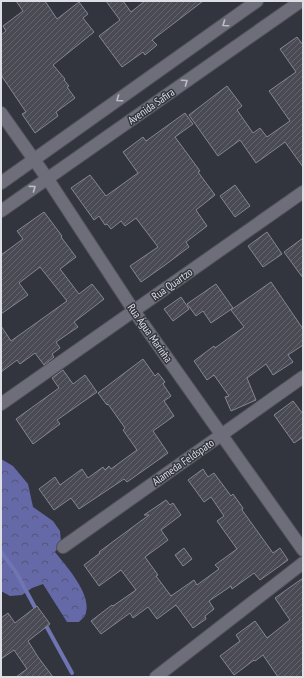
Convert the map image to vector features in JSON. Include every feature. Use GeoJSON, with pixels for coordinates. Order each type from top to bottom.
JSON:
{"type":"FeatureCollection","features":[{"type":"Feature","properties":{"kind":"street"},"geometry":{"type":"LineString","coordinates":[[1,183],[257,1]]}},
{"type":"Feature","properties":{"kind":"street","name":"Avenida Safira"},"geometry":{"type":"LineString","coordinates":[[1,211],[301,1]]}},
{"type":"Feature","properties":{"kind":"street","name":"Rua Água Marinha"},"geometry":{"type":"LineString","coordinates":[[1,113],[47,178],[134,311],[303,550]]}},
{"type":"Feature","properties":{"kind":"street","name":"Rua Quartzo"},"geometry":{"type":"LineString","coordinates":[[1,404],[303,192]]}},
{"type":"Feature","properties":{"kind":"street","name":"Alameda Feldspato"},"geometry":{"type":"LineString","coordinates":[[63,547],[303,377]]}},
{"type":"Feature","properties":{"kind":"street"},"geometry":{"type":"LineString","coordinates":[[156,677],[303,563]]}},
{"type":"Feature","properties":{"kind":"green space"},"geometry":{"type":"Polygon","coordinates":[[[1,459],[13,466],[28,484],[33,507],[53,521],[60,531],[61,543],[55,552],[71,572],[81,588],[87,605],[85,615],[79,622],[67,622],[43,584],[32,588],[22,595],[10,596],[1,591],[1,459]]]}},
{"type":"Feature","properties":{"kind":"building"},"geometry":{"type":"Polygon","coordinates":[[[16,1],[45,1],[57,19],[79,2],[88,14],[83,18],[94,32],[53,65],[65,79],[64,80],[69,86],[67,87],[75,98],[56,112],[58,116],[35,133],[22,114],[26,112],[1,75],[1,35],[6,31],[3,26],[23,11],[16,1]]]}},
{"type":"Feature","properties":{"kind":"building"},"geometry":{"type":"Polygon","coordinates":[[[106,1],[123,1],[131,12],[145,1],[203,1],[152,40],[157,45],[145,55],[143,52],[122,67],[99,36],[120,20],[106,1]]]}},
{"type":"Feature","properties":{"kind":"building"},"geometry":{"type":"Polygon","coordinates":[[[297,37],[303,45],[303,167],[285,142],[256,163],[240,140],[218,156],[189,115],[227,86],[242,106],[237,110],[253,133],[260,128],[267,137],[290,121],[269,91],[296,72],[280,49],[297,37]]]}},
{"type":"Feature","properties":{"kind":"building"},"geometry":{"type":"Polygon","coordinates":[[[185,113],[193,124],[175,137],[200,171],[198,172],[215,195],[196,210],[207,226],[186,242],[189,247],[141,282],[130,266],[158,247],[136,218],[125,226],[121,221],[111,229],[107,224],[105,225],[99,216],[94,220],[71,188],[90,175],[106,196],[138,173],[123,152],[143,137],[146,141],[185,113]]]}},
{"type":"Feature","properties":{"kind":"building"},"geometry":{"type":"Polygon","coordinates":[[[235,185],[250,206],[235,217],[220,196],[235,185]]]}},
{"type":"Feature","properties":{"kind":"building"},"geometry":{"type":"Polygon","coordinates":[[[44,212],[76,257],[60,269],[79,294],[92,284],[104,299],[74,322],[78,327],[56,342],[60,348],[52,354],[54,357],[44,365],[35,353],[20,364],[17,360],[1,372],[1,326],[11,341],[67,301],[40,267],[19,283],[28,295],[1,314],[1,255],[23,239],[17,231],[44,212]]]}},
{"type":"Feature","properties":{"kind":"building"},"geometry":{"type":"Polygon","coordinates":[[[267,232],[282,254],[263,267],[248,246],[267,232]]]}},
{"type":"Feature","properties":{"kind":"building"},"geometry":{"type":"Polygon","coordinates":[[[303,238],[303,278],[284,252],[303,238]]]}},
{"type":"Feature","properties":{"kind":"building"},"geometry":{"type":"Polygon","coordinates":[[[271,282],[303,329],[303,345],[288,355],[293,362],[273,375],[266,364],[247,378],[256,400],[231,411],[225,397],[229,396],[214,375],[207,380],[194,361],[244,327],[231,310],[271,282]]]}},
{"type":"Feature","properties":{"kind":"building"},"geometry":{"type":"Polygon","coordinates":[[[216,284],[233,308],[211,323],[203,311],[196,316],[187,304],[216,284]]]}},
{"type":"Feature","properties":{"kind":"building"},"geometry":{"type":"Polygon","coordinates":[[[181,297],[189,309],[173,321],[164,309],[181,297]]]}},
{"type":"Feature","properties":{"kind":"building"},"geometry":{"type":"Polygon","coordinates":[[[143,359],[155,376],[158,373],[165,382],[163,384],[171,396],[164,401],[174,416],[153,431],[168,453],[127,482],[124,479],[79,509],[71,498],[54,510],[39,489],[55,477],[60,485],[82,469],[88,478],[103,467],[105,470],[109,466],[111,469],[137,450],[123,430],[125,428],[98,393],[143,359]]]}},
{"type":"Feature","properties":{"kind":"building"},"geometry":{"type":"Polygon","coordinates":[[[63,370],[73,384],[85,375],[97,392],[57,420],[60,424],[33,444],[16,419],[59,388],[52,378],[63,370]]]}},
{"type":"Feature","properties":{"kind":"building"},"geometry":{"type":"Polygon","coordinates":[[[293,401],[303,414],[303,437],[294,443],[274,415],[293,401]]]}},
{"type":"Feature","properties":{"kind":"building"},"geometry":{"type":"Polygon","coordinates":[[[203,469],[208,477],[214,473],[231,496],[233,494],[243,508],[242,510],[273,553],[280,548],[288,560],[260,580],[254,573],[232,589],[231,586],[209,601],[214,609],[205,616],[206,619],[193,628],[176,605],[157,619],[148,607],[133,618],[130,613],[101,634],[91,621],[112,605],[113,606],[136,590],[121,570],[99,586],[84,565],[149,515],[144,515],[166,500],[170,505],[173,503],[181,515],[161,530],[168,540],[145,557],[158,575],[156,576],[171,596],[194,580],[197,585],[219,569],[215,565],[237,549],[217,521],[224,516],[211,497],[204,502],[188,480],[203,469]]]}},
{"type":"Feature","properties":{"kind":"building"},"geometry":{"type":"Polygon","coordinates":[[[184,548],[192,559],[183,566],[175,555],[184,548]]]}},
{"type":"Feature","properties":{"kind":"building"},"geometry":{"type":"Polygon","coordinates":[[[303,578],[303,677],[278,677],[263,655],[234,675],[220,656],[240,641],[236,635],[255,621],[267,638],[290,620],[275,598],[303,578]]]}},
{"type":"Feature","properties":{"kind":"building"},"geometry":{"type":"Polygon","coordinates":[[[37,606],[50,624],[28,641],[53,677],[16,677],[27,669],[14,650],[1,659],[1,618],[8,613],[15,623],[37,606]]]}},
{"type":"Feature","properties":{"kind":"waterway"},"geometry":{"type":"LineString","coordinates":[[1,552],[16,572],[37,611]]}},
{"type":"Feature","properties":{"kind":"waterway"},"geometry":{"type":"LineString","coordinates":[[44,622],[72,673]]}}]}
